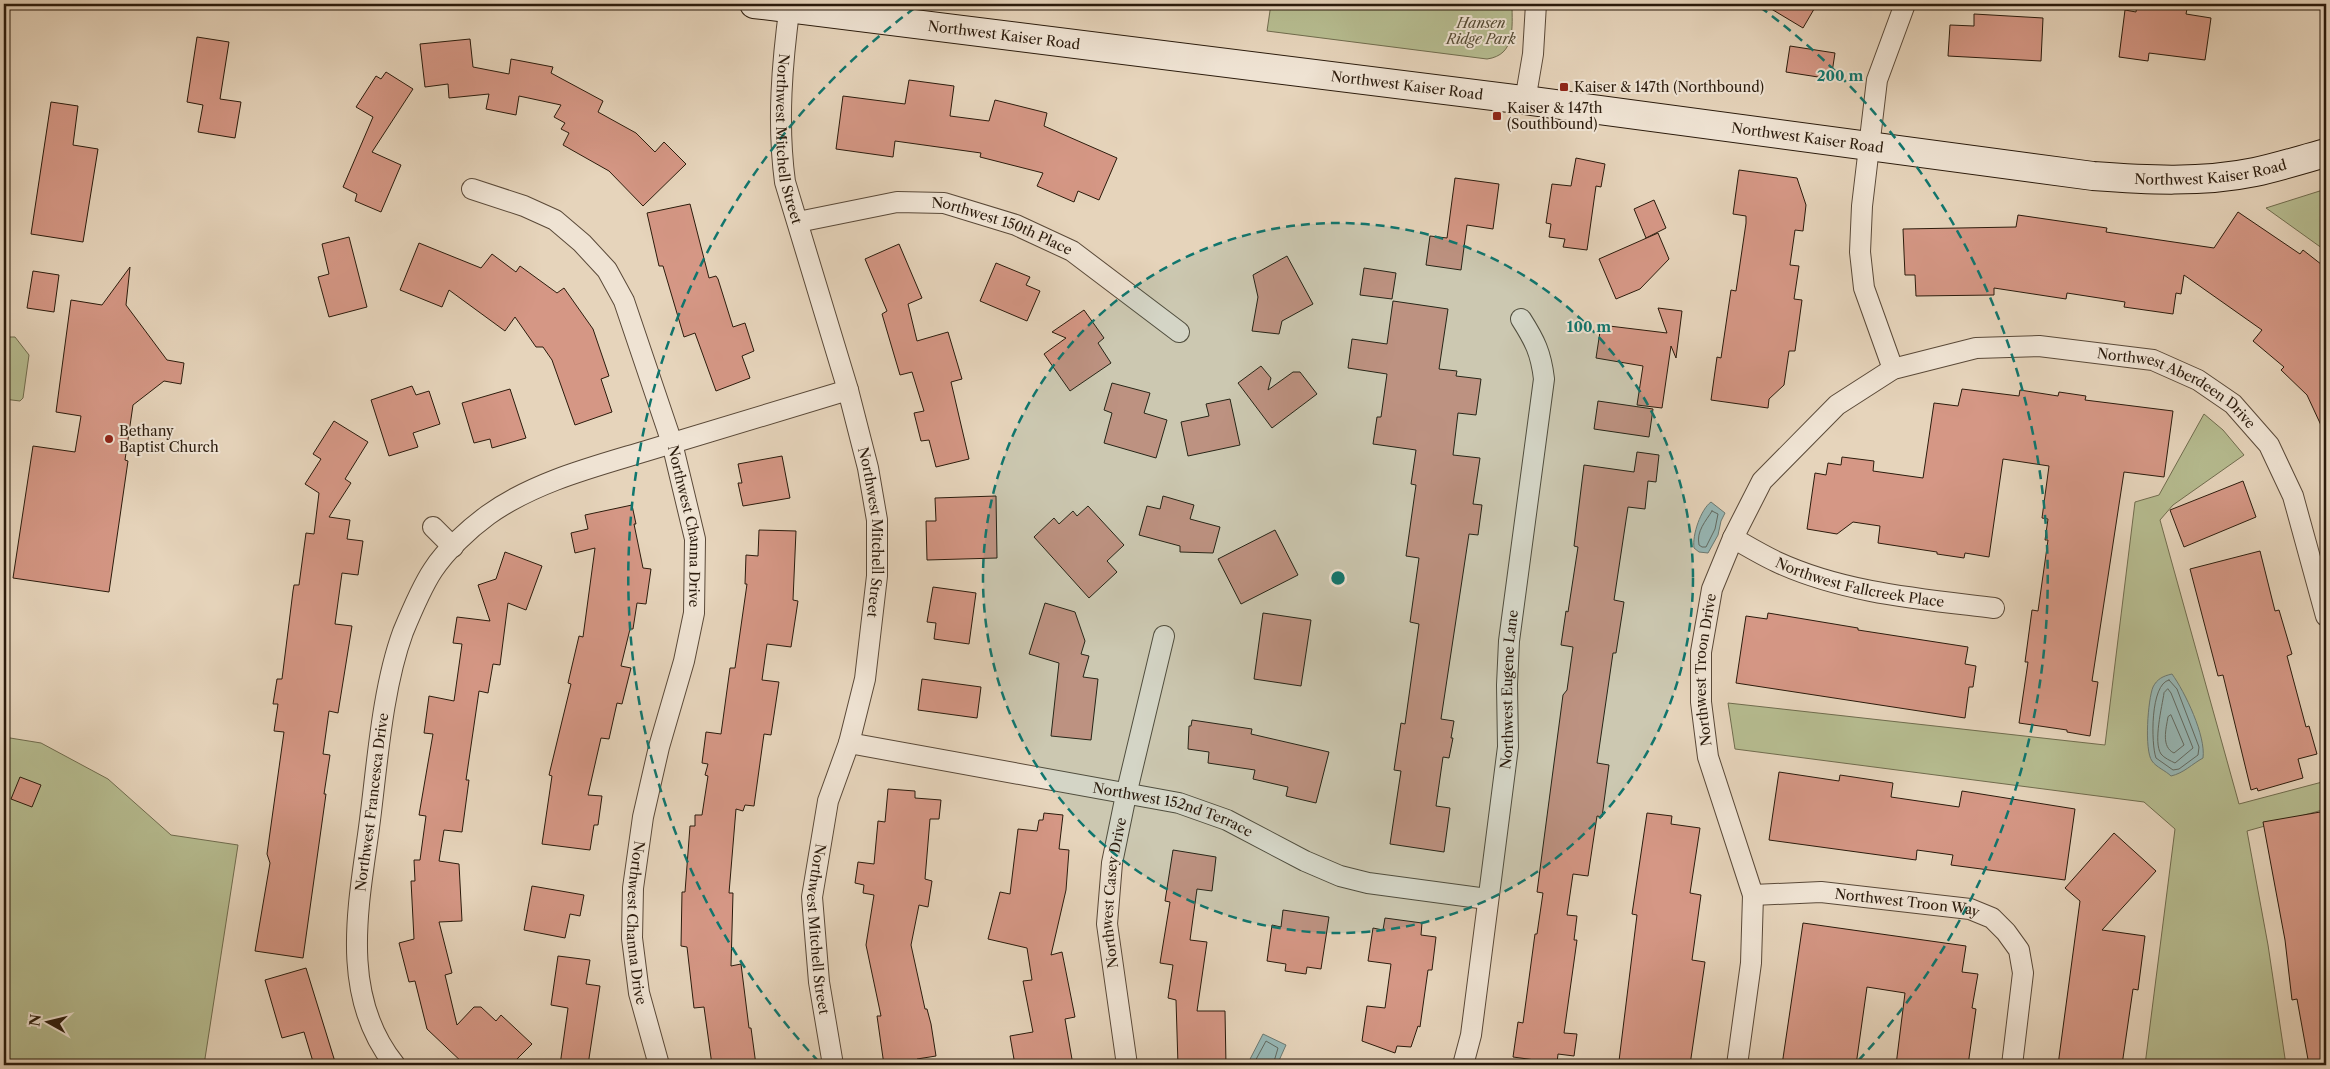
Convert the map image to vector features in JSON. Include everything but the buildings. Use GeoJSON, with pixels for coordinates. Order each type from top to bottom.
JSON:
{"type":"FeatureCollection","features":[{"type":"Feature","properties":{"kind":"main road","name":"Northwest Kaiser Road"},"geometry":{"type":"LineString","coordinates":[[754,4],[790,6],[2074,174],[2147,180],[2207,178],[2254,172],[2326,153]]}},
{"type":"Feature","properties":{"kind":"street"},"geometry":{"type":"LineString","coordinates":[[1525,101],[1534,45],[1536,4]]}},
{"type":"Feature","properties":{"kind":"street"},"geometry":{"type":"LineString","coordinates":[[1893,369],[1864,288],[1861,261],[1862,206],[1877,80],[1905,4]]}},
{"type":"Feature","properties":{"kind":"street","name":"Northwest Mitchell Street"},"geometry":{"type":"LineString","coordinates":[[790,6],[780,111],[781,152],[786,182],[848,390],[868,468],[877,520],[877,566],[866,679],[848,743],[828,801],[812,898],[818,982],[833,1065]]}},
{"type":"Feature","properties":{"kind":"street","name":"Northwest Channa Drive"},"geometry":{"type":"LineString","coordinates":[[472,189],[524,206],[555,220],[582,243],[607,270],[624,301],[672,443],[695,539],[694,613],[684,661],[659,748],[643,817],[633,888],[632,938],[639,993],[659,1065]]}},
{"type":"Feature","properties":{"kind":"street","name":"Northwest 150th Place"},"geometry":{"type":"LineString","coordinates":[[798,222],[897,202],[944,203],[1016,225],[1072,250],[1179,332]]}},
{"type":"Feature","properties":{"kind":"street","name":"Northwest Eugene Lane"},"geometry":{"type":"LineString","coordinates":[[1463,1065],[1471,1036],[1487,899],[1508,747],[1507,685],[1509,642],[1544,379],[1542,357],[1537,344],[1521,319]]}},
{"type":"Feature","properties":{"kind":"street","name":"Northwest Aberdeen Drive"},"geometry":{"type":"LineString","coordinates":[[1893,369],[1976,348],[2038,346],[2153,360],[2198,380],[2233,404],[2269,445],[2293,496],[2326,616]]}},
{"type":"Feature","properties":{"kind":"street","name":"Northwest Troon Drive"},"geometry":{"type":"LineString","coordinates":[[1737,1065],[1751,963],[1752,895],[1708,757],[1701,702],[1701,652],[1712,589],[1732,538],[1762,481],[1837,405],[1893,369]]}},
{"type":"Feature","properties":{"kind":"street","name":"Northwest Francesca Drive"},"geometry":{"type":"LineString","coordinates":[[395,1065],[371,1028],[362,998],[356,963],[356,922],[387,692],[403,632],[433,570],[453,547],[488,516],[524,493],[583,470],[848,390]]}},
{"type":"Feature","properties":{"kind":"street"},"geometry":{"type":"LineString","coordinates":[[432,527],[453,547]]}},
{"type":"Feature","properties":{"kind":"street","name":"Northwest Fallcreek Place"},"geometry":{"type":"LineString","coordinates":[[1732,538],[1777,562],[1813,575],[1853,586],[1909,598],[1994,608]]}},
{"type":"Feature","properties":{"kind":"street","name":"Northwest Casey Drive"},"geometry":{"type":"LineString","coordinates":[[1127,1065],[1107,924],[1112,863],[1126,794],[1164,636]]}},
{"type":"Feature","properties":{"kind":"street","name":"Northwest 152nd Terrace"},"geometry":{"type":"LineString","coordinates":[[848,743],[1179,803],[1227,820],[1305,861],[1340,876],[1368,883],[1487,899]]}},
{"type":"Feature","properties":{"kind":"street","name":"Northwest Troon Way"},"geometry":{"type":"LineString","coordinates":[[1752,895],[1821,892],[1970,910],[1992,918],[2006,932],[2019,950],[2023,973],[2012,1065]]}},
{"type":"Feature","properties":{"kind":"green space","name":"Hansen Ridge Park"},"geometry":{"type":"Polygon","coordinates":[[[1271,4],[1512,4],[1512,30],[1508,46],[1503,52],[1487,59],[1267,31],[1271,4]]]}},
{"type":"Feature","properties":{"kind":"green space"},"geometry":{"type":"Polygon","coordinates":[[[2326,189],[2326,251],[2266,208],[2326,189]]]}},
{"type":"Feature","properties":{"kind":"green space"},"geometry":{"type":"Polygon","coordinates":[[[9,337],[15,337],[29,355],[23,398],[20,401],[4,399],[4,362],[9,337]]]}},
{"type":"Feature","properties":{"kind":"green space"},"geometry":{"type":"Polygon","coordinates":[[[2204,414],[2223,430],[2244,455],[2173,505],[2160,520],[2239,804],[2326,781],[2326,809],[2247,831],[2268,945],[2286,1065],[2145,1065],[2175,829],[2144,802],[1735,749],[1728,703],[2105,745],[2135,502],[2159,495],[2204,414]]]}},
{"type":"Feature","properties":{"kind":"green space"},"geometry":{"type":"Polygon","coordinates":[[[4,737],[41,743],[108,779],[171,835],[238,845],[204,1065],[4,1065],[4,737]]]}},
{"type":"Feature","properties":{"kind":"water"},"geometry":{"type":"Polygon","coordinates":[[[1711,502],[1725,513],[1718,535],[1708,553],[1699,552],[1694,548],[1696,530],[1704,510],[1711,502]]]}},
{"type":"Feature","properties":{"kind":"water"},"geometry":{"type":"Polygon","coordinates":[[[2172,674],[2194,714],[2201,738],[2203,758],[2184,771],[2171,776],[2152,761],[2147,736],[2148,713],[2153,687],[2161,678],[2172,674]]]}},
{"type":"Feature","properties":{"kind":"water"},"geometry":{"type":"Polygon","coordinates":[[[1263,1034],[1286,1045],[1277,1065],[1247,1065],[1263,1034]]]}},
{"type":"Feature","properties":{"kind":"place","name":"Kaiser & 147th (Northbound)"},"geometry":{"type":"Point","coordinates":[1564,87]}},
{"type":"Feature","properties":{"kind":"place","name":"Kaiser & 147th (Southbound)"},"geometry":{"type":"Point","coordinates":[1497,116]}},
{"type":"Feature","properties":{"kind":"place","name":"Bethany Baptist Church"},"geometry":{"type":"Point","coordinates":[109,439]}}]}
